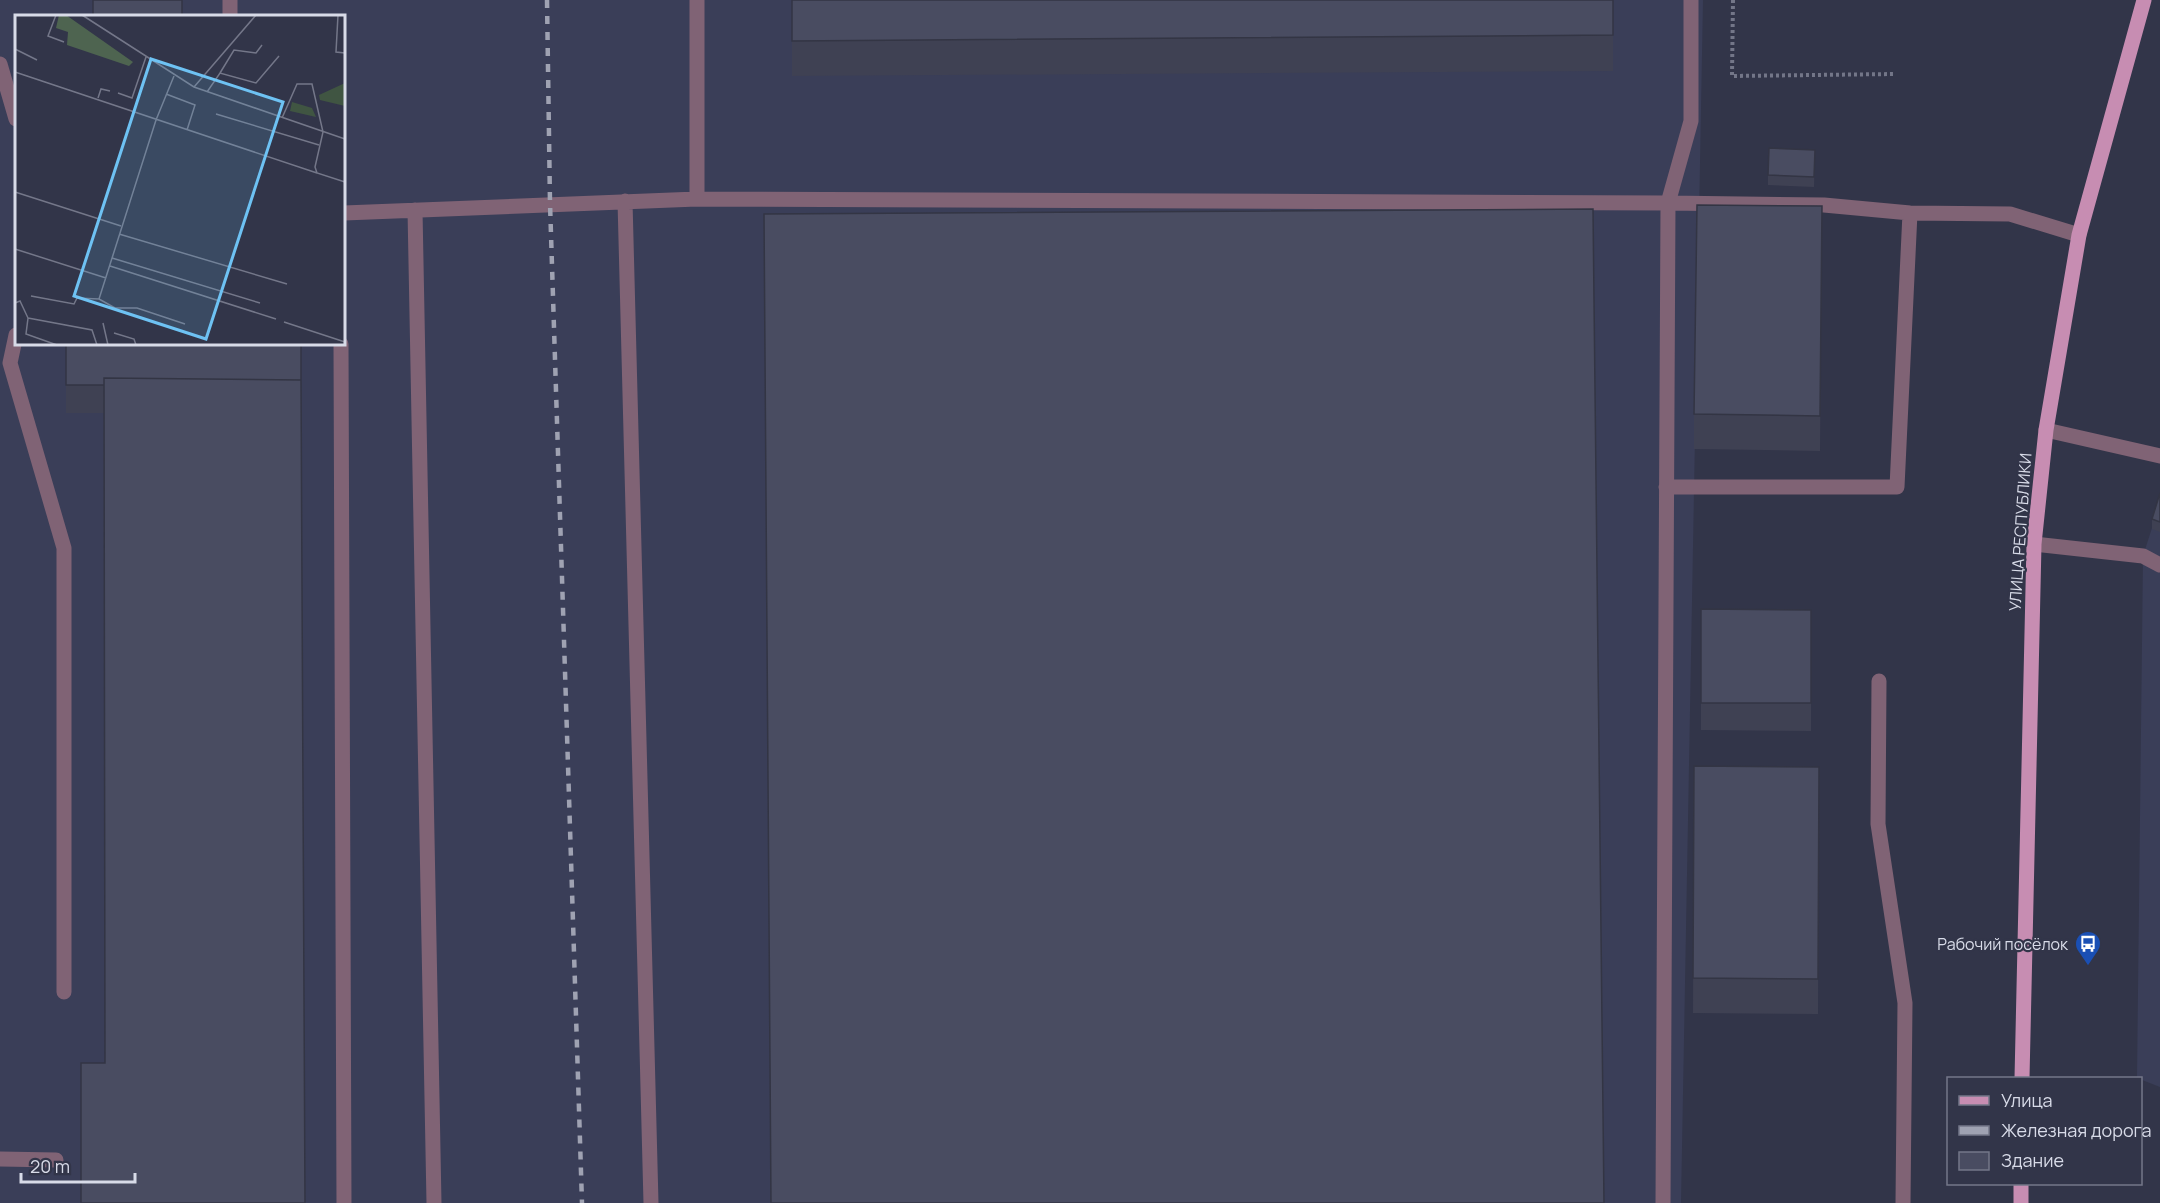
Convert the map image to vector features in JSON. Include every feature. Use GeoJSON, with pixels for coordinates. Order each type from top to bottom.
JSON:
{"type":"FeatureCollection","features":[{"type":"Feature","properties":{"kind":"main road","name":"УЛИЦА РЕСПУБЛИКИ"},"geometry":{"type":"LineString","coordinates":[[2022,1077],[2034,544],[2046,430],[2079,235],[2144,0]]}},
{"type":"Feature","properties":{"kind":"main road"},"geometry":{"type":"LineString","coordinates":[[2021,1185],[2021,1203]]}},
{"type":"Feature","properties":{"kind":"lane"},"geometry":{"type":"LineString","coordinates":[[697,0],[697,199]]}},
{"type":"Feature","properties":{"kind":"lane"},"geometry":{"type":"LineString","coordinates":[[1664,1203],[1668,203],[1691,121],[1691,0]]}},
{"type":"Feature","properties":{"kind":"lane"},"geometry":{"type":"LineString","coordinates":[[0,64],[15,116]]}},
{"type":"Feature","properties":{"kind":"lane"},"geometry":{"type":"LineString","coordinates":[[345,213],[697,199],[1668,203],[1824,205],[1910,213],[2010,214],[2079,235]]}},
{"type":"Feature","properties":{"kind":"lane"},"geometry":{"type":"LineString","coordinates":[[626,201],[651,1203]]}},
{"type":"Feature","properties":{"kind":"lane"},"geometry":{"type":"LineString","coordinates":[[415,210],[434,1203]]}},
{"type":"Feature","properties":{"kind":"lane"},"geometry":{"type":"LineString","coordinates":[[1666,487],[1897,487],[1910,213]]}},
{"type":"Feature","properties":{"kind":"lane"},"geometry":{"type":"LineString","coordinates":[[15,340],[10,363],[64,548],[64,992]]}},
{"type":"Feature","properties":{"kind":"lane"},"geometry":{"type":"LineString","coordinates":[[340,345],[344,1203]]}},
{"type":"Feature","properties":{"kind":"lane"},"geometry":{"type":"LineString","coordinates":[[2046,430],[2160,456]]}},
{"type":"Feature","properties":{"kind":"lane"},"geometry":{"type":"LineString","coordinates":[[2034,544],[2143,556],[2160,565]]}},
{"type":"Feature","properties":{"kind":"lane"},"geometry":{"type":"LineString","coordinates":[[1879,681],[1878,824],[1905,1003],[1903,1203]]}},
{"type":"Feature","properties":{"kind":"lane"},"geometry":{"type":"LineString","coordinates":[[0,1159],[56,1160]]}},
{"type":"Feature","properties":{"kind":"path"},"geometry":{"type":"LineString","coordinates":[[1733,0],[1732,76],[1895,74]]}},
{"type":"Feature","properties":{"kind":"shaded area"},"geometry":{"type":"Polygon","coordinates":[[[0,0],[1703,0],[1681,1203],[0,1203],[0,0]]]}},
{"type":"Feature","properties":{"kind":"shaded area"},"geometry":{"type":"Polygon","coordinates":[[[2160,503],[2160,1087],[2142,1080],[2142,1077],[2137,1077],[2143,556],[2160,503]]]}},
{"type":"Feature","properties":{"kind":"building"},"geometry":{"type":"Polygon","coordinates":[[[93,0],[182,0],[182,15],[93,15],[93,0]]]}},
{"type":"Feature","properties":{"kind":"building"},"geometry":{"type":"Polygon","coordinates":[[[792,0],[1613,0],[1613,35],[792,41],[792,0]]]}},
{"type":"Feature","properties":{"kind":"building"},"geometry":{"type":"Polygon","coordinates":[[[1769,148],[1815,150],[1814,177],[1768,175],[1769,148]]]}},
{"type":"Feature","properties":{"kind":"building"},"geometry":{"type":"Polygon","coordinates":[[[1697,205],[1822,206],[1820,416],[1694,414],[1697,205]]]}},
{"type":"Feature","properties":{"kind":"building"},"geometry":{"type":"Polygon","coordinates":[[[1593,209],[1604,1203],[771,1203],[764,214],[1593,209]]]}},
{"type":"Feature","properties":{"kind":"building"},"geometry":{"type":"Polygon","coordinates":[[[66,345],[301,345],[301,380],[104,378],[104,385],[66,385],[66,345]]]}},
{"type":"Feature","properties":{"kind":"building"},"geometry":{"type":"Polygon","coordinates":[[[104,378],[301,380],[305,1203],[81,1203],[81,1063],[105,1063],[104,378]]]}},
{"type":"Feature","properties":{"kind":"building"},"geometry":{"type":"Polygon","coordinates":[[[2160,493],[2160,522],[2152,519],[2160,493]]]}},
{"type":"Feature","properties":{"kind":"building"},"geometry":{"type":"Polygon","coordinates":[[[1701,609],[1811,610],[1811,703],[1701,703],[1701,609]]]}},
{"type":"Feature","properties":{"kind":"building"},"geometry":{"type":"Polygon","coordinates":[[[1694,766],[1819,767],[1818,979],[1693,978],[1694,766]]]}},
{"type":"Feature","properties":{"kind":"railway"},"geometry":{"type":"LineString","coordinates":[[547,0],[550,203],[582,1203]]}},
{"type":"Feature","properties":{"kind":"place","name":"Рабочий посёлок"},"geometry":{"type":"Point","coordinates":[2088,967]}}]}
